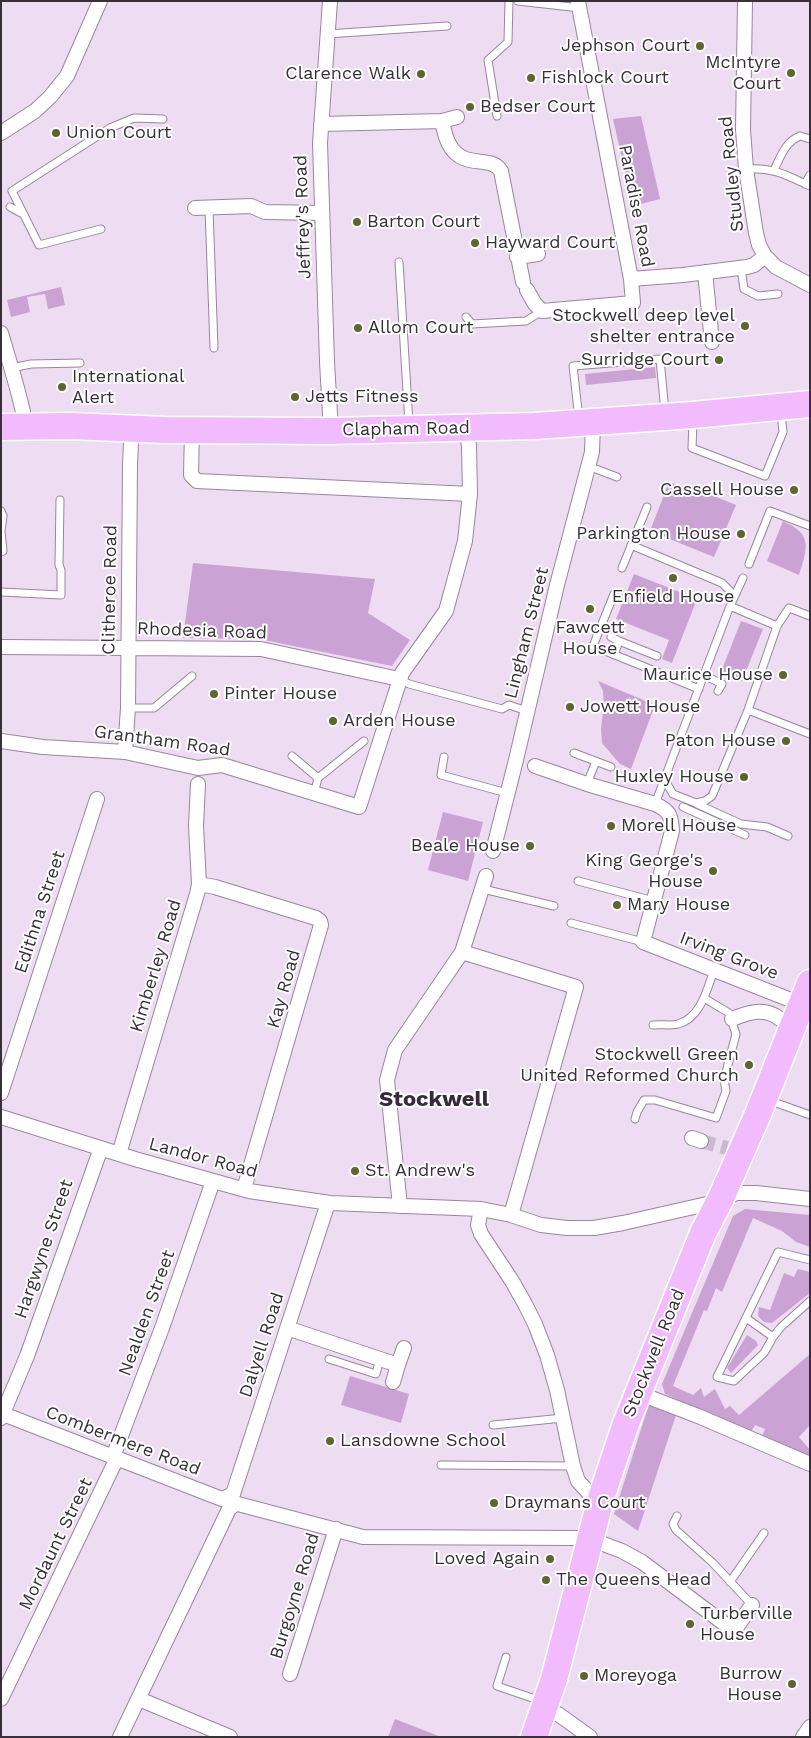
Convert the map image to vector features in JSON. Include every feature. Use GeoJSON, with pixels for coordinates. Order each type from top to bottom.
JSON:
{"type":"FeatureCollection","features":[{"type":"Feature","properties":{"kind":"highway","name":"Clapham Road"},"geometry":{"type":"LineString","coordinates":[[13,427],[331,431],[410,429],[586,423],[810,404]]}},
{"type":"Feature","properties":{"kind":"highway","name":"Stockwell Road"},"geometry":{"type":"LineString","coordinates":[[534,1737],[545,1707],[589,1540],[618,1444],[703,1233],[721,1198],[733,1151],[764,1099],[806,994]]}},
{"type":"Feature","properties":{"kind":"street"},"geometry":{"type":"LineString","coordinates":[[1,132],[35,111],[50,97],[67,76],[100,1]]}},
{"type":"Feature","properties":{"kind":"street","name":"Jeffrey's Road"},"geometry":{"type":"LineString","coordinates":[[330,1],[320,143],[331,431]]}},
{"type":"Feature","properties":{"kind":"street","name":"Studley Road"},"geometry":{"type":"LineString","coordinates":[[745,1],[743,105],[746,169],[756,233],[765,256]]}},
{"type":"Feature","properties":{"kind":"street","name":"Paradise Road"},"geometry":{"type":"LineString","coordinates":[[542,311],[633,303],[631,280],[579,4]]}},
{"type":"Feature","properties":{"kind":"street"},"geometry":{"type":"LineString","coordinates":[[321,124],[442,121],[457,116]]}},
{"type":"Feature","properties":{"kind":"street"},"geometry":{"type":"LineString","coordinates":[[442,121],[448,143],[458,155],[466,160],[494,164],[501,171],[517,257],[525,286],[535,304],[542,311]]}},
{"type":"Feature","properties":{"kind":"street"},"geometry":{"type":"LineString","coordinates":[[202,208],[251,206],[266,212],[322,213]]}},
{"type":"Feature","properties":{"kind":"street"},"geometry":{"type":"LineString","coordinates":[[517,257],[538,254]]}},
{"type":"Feature","properties":{"kind":"street"},"geometry":{"type":"LineString","coordinates":[[631,280],[754,266],[765,256],[776,267],[810,285]]}},
{"type":"Feature","properties":{"kind":"street"},"geometry":{"type":"LineString","coordinates":[[705,272],[712,342]]}},
{"type":"Feature","properties":{"kind":"street"},"geometry":{"type":"LineString","coordinates":[[1,333],[14,383],[19,391],[13,427]]}},
{"type":"Feature","properties":{"kind":"street","name":"Lingham Street"},"geometry":{"type":"LineString","coordinates":[[492,851],[588,466],[593,442],[586,423]]}},
{"type":"Feature","properties":{"kind":"street","name":"Grantham Road"},"geometry":{"type":"LineString","coordinates":[[1,741],[125,752],[198,768],[222,766],[359,807],[399,679],[446,612],[465,541],[470,494],[469,446],[466,427]]}},
{"type":"Feature","properties":{"kind":"street","name":"Clitheroe Road"},"geometry":{"type":"LineString","coordinates":[[125,752],[128,708],[130,458],[134,428]]}},
{"type":"Feature","properties":{"kind":"street"},"geometry":{"type":"LineString","coordinates":[[192,430],[190,475],[197,481],[470,494]]}},
{"type":"Feature","properties":{"kind":"street","name":"Rhodesia Road"},"geometry":{"type":"LineString","coordinates":[[1,648],[261,649],[399,679]]}},
{"type":"Feature","properties":{"kind":"street"},"geometry":{"type":"LineString","coordinates":[[516,760],[655,804],[665,809],[671,818],[672,831],[643,942]]}},
{"type":"Feature","properties":{"kind":"street","name":"Kimberley Road"},"geometry":{"type":"LineString","coordinates":[[120,1154],[194,910],[199,884],[196,826],[198,784]]}},
{"type":"Feature","properties":{"kind":"street","name":"Edithna Street"},"geometry":{"type":"LineString","coordinates":[[1,1093],[96,799]]}},
{"type":"Feature","properties":{"kind":"street"},"geometry":{"type":"LineString","coordinates":[[400,1206],[387,1080],[395,1050],[462,952],[485,882]]}},
{"type":"Feature","properties":{"kind":"street","name":"Kay Road"},"geometry":{"type":"LineString","coordinates":[[199,884],[215,887],[316,918],[322,925],[244,1189]]}},
{"type":"Feature","properties":{"kind":"street","name":"Irving Grove"},"geometry":{"type":"LineString","coordinates":[[643,942],[714,970],[806,994]]}},
{"type":"Feature","properties":{"kind":"street"},"geometry":{"type":"LineString","coordinates":[[462,952],[576,987],[510,1215]]}},
{"type":"Feature","properties":{"kind":"street"},"geometry":{"type":"LineString","coordinates":[[732,1019],[759,1011],[773,1014],[780,1019]]}},
{"type":"Feature","properties":{"kind":"street","name":"Landor Road"},"geometry":{"type":"LineString","coordinates":[[1,1117],[249,1191],[328,1203],[481,1209],[510,1215],[541,1225],[567,1228],[594,1228],[707,1204],[721,1198],[743,1193],[810,1199]]}},
{"type":"Feature","properties":{"kind":"street","name":"Hargwyne Street"},"geometry":{"type":"LineString","coordinates":[[2,1416],[26,1356],[101,1148]]}},
{"type":"Feature","properties":{"kind":"street","name":"Nealden Street"},"geometry":{"type":"LineString","coordinates":[[115,1458],[214,1181]]}},
{"type":"Feature","properties":{"kind":"street","name":"Dalyell Road"},"geometry":{"type":"LineString","coordinates":[[120,1737],[229,1509],[328,1203]]}},
{"type":"Feature","properties":{"kind":"street"},"geometry":{"type":"LineString","coordinates":[[481,1209],[478,1225],[481,1234],[512,1281],[535,1324],[547,1355],[578,1482],[589,1493],[601,1498]]}},
{"type":"Feature","properties":{"kind":"street"},"geometry":{"type":"LineString","coordinates":[[288,1328],[398,1365]]}},
{"type":"Feature","properties":{"kind":"street"},"geometry":{"type":"LineString","coordinates":[[393,1382],[404,1348]]}},
{"type":"Feature","properties":{"kind":"street"},"geometry":{"type":"LineString","coordinates":[[638,1393],[698,1416],[810,1464]]}},
{"type":"Feature","properties":{"kind":"street","name":"Combermere Road"},"geometry":{"type":"LineString","coordinates":[[2,1416],[222,1499],[363,1537],[575,1537],[598,1542],[622,1551],[642,1562],[734,1632],[752,1605]]}},
{"type":"Feature","properties":{"kind":"street","name":"Mordaunt Street"},"geometry":{"type":"LineString","coordinates":[[1,1699],[115,1458]]}},
{"type":"Feature","properties":{"kind":"street","name":"Burgoyne Road"},"geometry":{"type":"LineString","coordinates":[[290,1674],[336,1529]]}},
{"type":"Feature","properties":{"kind":"street"},"geometry":{"type":"LineString","coordinates":[[139,1699],[230,1737]]}},
{"type":"Feature","properties":{"kind":"street"},"geometry":{"type":"LineString","coordinates":[[545,1707],[590,1737]]}},
{"type":"Feature","properties":{"kind":"street"},"geometry":{"type":"LineString","coordinates":[[803,1737],[810,1727]]}},
{"type":"Feature","properties":{"kind":"lane"},"geometry":{"type":"LineString","coordinates":[[497,116],[488,60],[508,42],[510,1]]}},
{"type":"Feature","properties":{"kind":"lane"},"geometry":{"type":"LineString","coordinates":[[518,1],[579,4]]}},
{"type":"Feature","properties":{"kind":"lane"},"geometry":{"type":"LineString","coordinates":[[327,34],[447,26]]}},
{"type":"Feature","properties":{"kind":"lane"},"geometry":{"type":"LineString","coordinates":[[101,229],[38,245],[12,191],[110,128],[134,118],[163,119]]}},
{"type":"Feature","properties":{"kind":"lane"},"geometry":{"type":"LineString","coordinates":[[774,170],[786,146],[792,140],[800,136],[810,139]]}},
{"type":"Feature","properties":{"kind":"lane"},"geometry":{"type":"LineString","coordinates":[[746,169],[774,170],[808,185],[810,175]]}},
{"type":"Feature","properties":{"kind":"lane"},"geometry":{"type":"LineString","coordinates":[[10,207],[22,213]]}},
{"type":"Feature","properties":{"kind":"lane"},"geometry":{"type":"LineString","coordinates":[[202,208],[214,348]]}},
{"type":"Feature","properties":{"kind":"lane"},"geometry":{"type":"LineString","coordinates":[[399,262],[410,429]]}},
{"type":"Feature","properties":{"kind":"lane"},"geometry":{"type":"LineString","coordinates":[[741,268],[744,289],[758,296],[778,294]]}},
{"type":"Feature","properties":{"kind":"lane"},"geometry":{"type":"LineString","coordinates":[[466,317],[472,324],[526,321],[542,311]]}},
{"type":"Feature","properties":{"kind":"lane"},"geometry":{"type":"LineString","coordinates":[[586,423],[573,366],[660,359],[665,417]]}},
{"type":"Feature","properties":{"kind":"lane"},"geometry":{"type":"LineString","coordinates":[[11,368],[31,364],[80,363]]}},
{"type":"Feature","properties":{"kind":"lane"},"geometry":{"type":"LineString","coordinates":[[693,415],[692,448],[765,476],[783,432],[781,406]]}},
{"type":"Feature","properties":{"kind":"lane"},"geometry":{"type":"LineString","coordinates":[[588,466],[617,477]]}},
{"type":"Feature","properties":{"kind":"lane"},"geometry":{"type":"LineString","coordinates":[[1,592],[61,595],[61,570],[59,565],[60,500]]}},
{"type":"Feature","properties":{"kind":"lane"},"geometry":{"type":"LineString","coordinates":[[622,568],[647,507]]}},
{"type":"Feature","properties":{"kind":"lane"},"geometry":{"type":"LineString","coordinates":[[1,511],[3,516],[1,537],[3,549],[1,552]]}},
{"type":"Feature","properties":{"kind":"lane"},"geometry":{"type":"LineString","coordinates":[[749,564],[770,511],[810,526]]}},
{"type":"Feature","properties":{"kind":"lane"},"geometry":{"type":"LineString","coordinates":[[631,545],[722,583],[734,595]]}},
{"type":"Feature","properties":{"kind":"lane"},"geometry":{"type":"LineString","coordinates":[[655,804],[734,595],[743,578]]}},
{"type":"Feature","properties":{"kind":"lane"},"geometry":{"type":"LineString","coordinates":[[614,594],[593,646],[698,689]]}},
{"type":"Feature","properties":{"kind":"lane"},"geometry":{"type":"LineString","coordinates":[[730,606],[777,626]]}},
{"type":"Feature","properties":{"kind":"lane"},"geometry":{"type":"LineString","coordinates":[[671,818],[683,807],[693,802],[705,801],[712,796],[748,710],[777,626],[789,608],[810,616]]}},
{"type":"Feature","properties":{"kind":"lane"},"geometry":{"type":"LineString","coordinates":[[611,637],[657,656]]}},
{"type":"Feature","properties":{"kind":"lane"},"geometry":{"type":"LineString","coordinates":[[614,654],[620,641]]}},
{"type":"Feature","properties":{"kind":"lane"},"geometry":{"type":"LineString","coordinates":[[704,675],[722,684],[718,691]]}},
{"type":"Feature","properties":{"kind":"lane"},"geometry":{"type":"LineString","coordinates":[[128,708],[154,708],[192,676]]}},
{"type":"Feature","properties":{"kind":"lane"},"geometry":{"type":"LineString","coordinates":[[399,679],[409,684],[502,709],[509,705],[527,711]]}},
{"type":"Feature","properties":{"kind":"lane"},"geometry":{"type":"LineString","coordinates":[[748,710],[810,734]]}},
{"type":"Feature","properties":{"kind":"lane"},"geometry":{"type":"LineString","coordinates":[[314,794],[318,778],[364,741]]}},
{"type":"Feature","properties":{"kind":"lane"},"geometry":{"type":"LineString","coordinates":[[574,753],[611,767]]}},
{"type":"Feature","properties":{"kind":"lane"},"geometry":{"type":"LineString","coordinates":[[292,756],[318,778]]}},
{"type":"Feature","properties":{"kind":"lane"},"geometry":{"type":"LineString","coordinates":[[444,757],[440,775],[507,793]]}},
{"type":"Feature","properties":{"kind":"lane"},"geometry":{"type":"LineString","coordinates":[[587,784],[596,761]]}},
{"type":"Feature","properties":{"kind":"lane"},"geometry":{"type":"LineString","coordinates":[[667,773],[668,784],[673,794],[741,824],[767,827],[788,836]]}},
{"type":"Feature","properties":{"kind":"lane"},"geometry":{"type":"LineString","coordinates":[[683,807],[745,835]]}},
{"type":"Feature","properties":{"kind":"lane"},"geometry":{"type":"LineString","coordinates":[[578,881],[654,901]]}},
{"type":"Feature","properties":{"kind":"lane"},"geometry":{"type":"LineString","coordinates":[[485,882],[554,906]]}},
{"type":"Feature","properties":{"kind":"lane"},"geometry":{"type":"LineString","coordinates":[[571,923],[643,942]]}},
{"type":"Feature","properties":{"kind":"lane"},"geometry":{"type":"LineString","coordinates":[[653,1024],[678,1024],[697,1011],[714,970]]}},
{"type":"Feature","properties":{"kind":"lane"},"geometry":{"type":"LineString","coordinates":[[635,1119],[644,1100],[655,1100],[716,1118],[726,1091],[724,1080],[736,1034],[729,1013],[704,998]]}},
{"type":"Feature","properties":{"kind":"lane"},"geometry":{"type":"LineString","coordinates":[[764,1099],[810,1115]]}},
{"type":"Feature","properties":{"kind":"lane"},"geometry":{"type":"LineString","coordinates":[[810,1260],[778,1252],[717,1377],[734,1382],[764,1353],[781,1327],[810,1301]]}},
{"type":"Feature","properties":{"kind":"lane"},"geometry":{"type":"LineString","coordinates":[[746,1318],[773,1337]]}},
{"type":"Feature","properties":{"kind":"lane"},"geometry":{"type":"LineString","coordinates":[[329,1359],[376,1374],[380,1358]]}},
{"type":"Feature","properties":{"kind":"lane"},"geometry":{"type":"LineString","coordinates":[[493,1425],[563,1418]]}},
{"type":"Feature","properties":{"kind":"lane"},"geometry":{"type":"LineString","coordinates":[[441,1465],[573,1466]]}},
{"type":"Feature","properties":{"kind":"lane"},"geometry":{"type":"LineString","coordinates":[[677,1516],[673,1524],[676,1530],[713,1563],[752,1605]]}},
{"type":"Feature","properties":{"kind":"lane"},"geometry":{"type":"LineString","coordinates":[[730,1582],[764,1533]]}},
{"type":"Feature","properties":{"kind":"lane"},"geometry":{"type":"LineString","coordinates":[[506,1657],[497,1686],[534,1698],[545,1707]]}},
{"type":"Feature","properties":{"kind":"shaded area"},"geometry":{"type":"Polygon","coordinates":[[[641,116],[660,199],[633,206],[613,119],[641,116]]]}},
{"type":"Feature","properties":{"kind":"shaded area"},"geometry":{"type":"Polygon","coordinates":[[[61,287],[65,305],[48,309],[45,294],[27,297],[30,312],[11,317],[7,300],[61,287]]]}},
{"type":"Feature","properties":{"kind":"shaded area"},"geometry":{"type":"Polygon","coordinates":[[[655,367],[656,378],[586,385],[585,374],[655,367]]]}},
{"type":"Feature","properties":{"kind":"shaded area"},"geometry":{"type":"Polygon","coordinates":[[[669,482],[685,488],[687,485],[736,505],[714,557],[650,531],[669,482]]]}},
{"type":"Feature","properties":{"kind":"shaded area"},"geometry":{"type":"Polygon","coordinates":[[[783,521],[799,531],[805,541],[805,555],[799,575],[767,561],[783,521]]]}},
{"type":"Feature","properties":{"kind":"shaded area"},"geometry":{"type":"Polygon","coordinates":[[[193,563],[375,579],[368,613],[410,640],[392,666],[259,639],[183,638],[193,563]]]}},
{"type":"Feature","properties":{"kind":"shaded area"},"geometry":{"type":"Polygon","coordinates":[[[634,574],[697,599],[672,663],[662,659],[669,640],[616,619],[634,574]]]}},
{"type":"Feature","properties":{"kind":"shaded area"},"geometry":{"type":"Polygon","coordinates":[[[741,621],[763,629],[742,681],[721,672],[741,621]]]}},
{"type":"Feature","properties":{"kind":"shaded area"},"geometry":{"type":"Polygon","coordinates":[[[598,681],[655,705],[631,769],[620,764],[602,743],[601,729],[604,704],[603,691],[598,681]]]}},
{"type":"Feature","properties":{"kind":"shaded area"},"geometry":{"type":"Polygon","coordinates":[[[443,812],[483,822],[468,881],[428,870],[443,812]]]}},
{"type":"Feature","properties":{"kind":"shaded area"},"geometry":{"type":"Polygon","coordinates":[[[745,1209],[810,1215],[810,1247],[796,1242],[782,1231],[753,1218],[722,1292],[716,1288],[707,1311],[704,1310],[673,1386],[693,1395],[701,1388],[704,1397],[715,1389],[725,1409],[730,1406],[739,1415],[810,1354],[810,1425],[799,1437],[810,1450],[810,1456],[762,1436],[765,1429],[755,1425],[751,1432],[665,1394],[662,1384],[733,1216],[745,1209]]]}},
{"type":"Feature","properties":{"kind":"shaded area"},"geometry":{"type":"Polygon","coordinates":[[[798,1269],[810,1272],[810,1293],[772,1323],[764,1322],[758,1316],[759,1307],[770,1310],[784,1273],[794,1277],[798,1269]]]}},
{"type":"Feature","properties":{"kind":"shaded area"},"geometry":{"type":"Polygon","coordinates":[[[747,1335],[756,1341],[758,1345],[731,1373],[727,1368],[747,1335]]]}},
{"type":"Feature","properties":{"kind":"shaded area"},"geometry":{"type":"Polygon","coordinates":[[[350,1376],[409,1394],[401,1423],[341,1405],[350,1376]]]}},
{"type":"Feature","properties":{"kind":"shaded area"},"geometry":{"type":"Polygon","coordinates":[[[649,1404],[676,1415],[638,1531],[614,1514],[649,1404]]]}},
{"type":"Feature","properties":{"kind":"shaded area"},"geometry":{"type":"Polygon","coordinates":[[[395,1719],[441,1737],[388,1737],[395,1719]]]}},
{"type":"Feature","properties":{"kind":"tunnel"},"geometry":{"type":"LineString","coordinates":[[701,1141],[727,1148]]}},
{"type":"Feature","properties":{"kind":"place","name":"Jephson Court"},"geometry":{"type":"Point","coordinates":[700,46]}},
{"type":"Feature","properties":{"kind":"place","name":"McIntyre Court"},"geometry":{"type":"Point","coordinates":[791,73]}},
{"type":"Feature","properties":{"kind":"place","name":"Clarence Walk"},"geometry":{"type":"Point","coordinates":[421,74]}},
{"type":"Feature","properties":{"kind":"place","name":"Fishlock Court"},"geometry":{"type":"Point","coordinates":[531,78]}},
{"type":"Feature","properties":{"kind":"place","name":"Bedser Court"},"geometry":{"type":"Point","coordinates":[470,107]}},
{"type":"Feature","properties":{"kind":"place","name":"Union Court"},"geometry":{"type":"Point","coordinates":[56,133]}},
{"type":"Feature","properties":{"kind":"place","name":"Barton Court"},"geometry":{"type":"Point","coordinates":[357,222]}},
{"type":"Feature","properties":{"kind":"place","name":"Hayward Court"},"geometry":{"type":"Point","coordinates":[475,243]}},
{"type":"Feature","properties":{"kind":"place","name":"Stockwell deep level shelter entrance"},"geometry":{"type":"Point","coordinates":[745,326]}},
{"type":"Feature","properties":{"kind":"place","name":"Allom Court"},"geometry":{"type":"Point","coordinates":[358,328]}},
{"type":"Feature","properties":{"kind":"place","name":"Surridge Court"},"geometry":{"type":"Point","coordinates":[719,360]}},
{"type":"Feature","properties":{"kind":"place","name":"International Alert"},"geometry":{"type":"Point","coordinates":[62,387]}},
{"type":"Feature","properties":{"kind":"place","name":"Jetts Fitness"},"geometry":{"type":"Point","coordinates":[295,397]}},
{"type":"Feature","properties":{"kind":"place","name":"Cassell House"},"geometry":{"type":"Point","coordinates":[794,490]}},
{"type":"Feature","properties":{"kind":"place","name":"Parkington House"},"geometry":{"type":"Point","coordinates":[741,534]}},
{"type":"Feature","properties":{"kind":"place","name":"Enfield House"},"geometry":{"type":"Point","coordinates":[673,578]}},
{"type":"Feature","properties":{"kind":"place","name":"Fawcett House"},"geometry":{"type":"Point","coordinates":[590,609]}},
{"type":"Feature","properties":{"kind":"place","name":"Maurice House"},"geometry":{"type":"Point","coordinates":[783,675]}},
{"type":"Feature","properties":{"kind":"place","name":"Pinter House"},"geometry":{"type":"Point","coordinates":[214,694]}},
{"type":"Feature","properties":{"kind":"place","name":"Jowett House"},"geometry":{"type":"Point","coordinates":[570,707]}},
{"type":"Feature","properties":{"kind":"place","name":"Arden House"},"geometry":{"type":"Point","coordinates":[333,721]}},
{"type":"Feature","properties":{"kind":"place","name":"Paton House"},"geometry":{"type":"Point","coordinates":[786,741]}},
{"type":"Feature","properties":{"kind":"place","name":"Huxley House"},"geometry":{"type":"Point","coordinates":[744,777]}},
{"type":"Feature","properties":{"kind":"place","name":"Morell House"},"geometry":{"type":"Point","coordinates":[611,826]}},
{"type":"Feature","properties":{"kind":"place","name":"Beale House"},"geometry":{"type":"Point","coordinates":[530,846]}},
{"type":"Feature","properties":{"kind":"place","name":"King George's House"},"geometry":{"type":"Point","coordinates":[713,871]}},
{"type":"Feature","properties":{"kind":"place","name":"Mary House"},"geometry":{"type":"Point","coordinates":[617,905]}},
{"type":"Feature","properties":{"kind":"place","name":"Stockwell Green United Reformed Church"},"geometry":{"type":"Point","coordinates":[749,1065]}},
{"type":"Feature","properties":{"kind":"place","name":"St. Andrew's"},"geometry":{"type":"Point","coordinates":[355,1171]}},
{"type":"Feature","properties":{"kind":"place","name":"Lansdowne School"},"geometry":{"type":"Point","coordinates":[330,1441]}},
{"type":"Feature","properties":{"kind":"place","name":"Draymans Court"},"geometry":{"type":"Point","coordinates":[494,1503]}},
{"type":"Feature","properties":{"kind":"place","name":"Loved Again"},"geometry":{"type":"Point","coordinates":[550,1559]}},
{"type":"Feature","properties":{"kind":"place","name":"The Queens Head"},"geometry":{"type":"Point","coordinates":[546,1580]}},
{"type":"Feature","properties":{"kind":"place","name":"Turberville House"},"geometry":{"type":"Point","coordinates":[690,1624]}},
{"type":"Feature","properties":{"kind":"place","name":"Moreyoga"},"geometry":{"type":"Point","coordinates":[584,1676]}},
{"type":"Feature","properties":{"kind":"place","name":"Burrow House"},"geometry":{"type":"Point","coordinates":[792,1684]}},
{"type":"Feature","properties":{"kind":"district","name":"Stockwell"},"geometry":{"type":"Point","coordinates":[434,1100]}}]}
